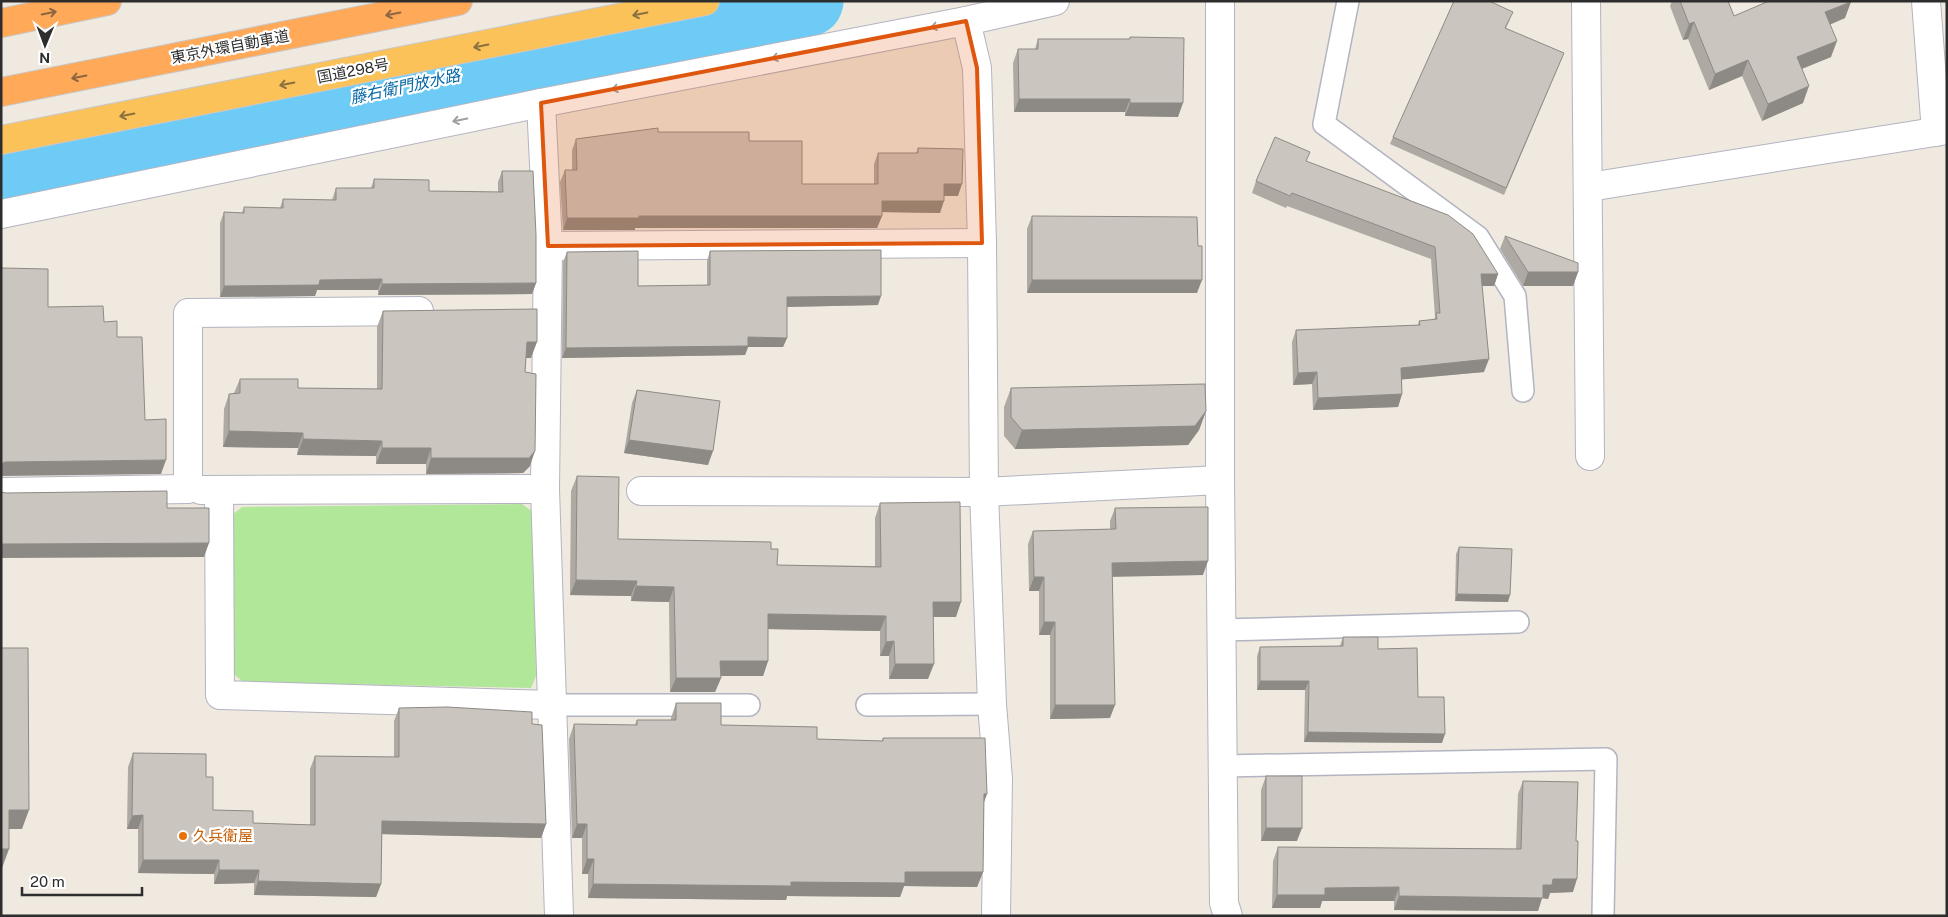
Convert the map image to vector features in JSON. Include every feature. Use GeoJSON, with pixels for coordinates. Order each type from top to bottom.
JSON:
{"type":"FeatureCollection","features":[{"type":"Feature","properties":{"kind":"highway"},"geometry":{"type":"LineString","coordinates":[[1,23],[107,1]]}},
{"type":"Feature","properties":{"kind":"highway","name":"東京外環自動車道"},"geometry":{"type":"LineString","coordinates":[[1,92],[458,1]]}},
{"type":"Feature","properties":{"kind":"highway","name":"国道298号"},"geometry":{"type":"LineString","coordinates":[[1,140],[705,1]]}},
{"type":"Feature","properties":{"kind":"street"},"geometry":{"type":"LineString","coordinates":[[1,214],[541,103],[1054,1]]}},
{"type":"Feature","properties":{"kind":"street"},"geometry":{"type":"LineString","coordinates":[[1220,1],[1220,480],[1224,904],[1228,916]]}},
{"type":"Feature","properties":{"kind":"street"},"geometry":{"type":"LineString","coordinates":[[1586,1],[1590,456]]}},
{"type":"Feature","properties":{"kind":"street"},"geometry":{"type":"LineString","coordinates":[[1589,187],[1941,131],[1926,1]]}},
{"type":"Feature","properties":{"kind":"street"},"geometry":{"type":"LineString","coordinates":[[966,20],[977,68],[982,243],[984,492],[992,704],[998,779],[996,916]]}},
{"type":"Feature","properties":{"kind":"street"},"geometry":{"type":"LineString","coordinates":[[541,103],[548,246],[545,489],[559,916]]}},
{"type":"Feature","properties":{"kind":"street"},"geometry":{"type":"LineString","coordinates":[[548,246],[982,243]]}},
{"type":"Feature","properties":{"kind":"street"},"geometry":{"type":"LineString","coordinates":[[519,310],[548,309]]}},
{"type":"Feature","properties":{"kind":"street"},"geometry":{"type":"LineString","coordinates":[[188,489],[188,313],[441,310]]}},
{"type":"Feature","properties":{"kind":"street"},"geometry":{"type":"LineString","coordinates":[[641,491],[984,492],[1220,480]]}},
{"type":"Feature","properties":{"kind":"street"},"geometry":{"type":"LineString","coordinates":[[1,492],[188,489],[545,489]]}},
{"type":"Feature","properties":{"kind":"street"},"geometry":{"type":"LineString","coordinates":[[219,490],[220,695],[553,705]]}},
{"type":"Feature","properties":{"kind":"lane"},"geometry":{"type":"LineString","coordinates":[[1348,1],[1324,124],[1478,237],[1515,296],[1523,392]]}},
{"type":"Feature","properties":{"kind":"lane"},"geometry":{"type":"LineString","coordinates":[[1222,630],[1518,622]]}},
{"type":"Feature","properties":{"kind":"lane"},"geometry":{"type":"LineString","coordinates":[[867,705],[992,704]]}},
{"type":"Feature","properties":{"kind":"lane"},"geometry":{"type":"LineString","coordinates":[[553,705],[749,705]]}},
{"type":"Feature","properties":{"kind":"lane"},"geometry":{"type":"LineString","coordinates":[[1223,766],[1606,759],[1603,916]]}},
{"type":"Feature","properties":{"kind":"highlighted area"},"geometry":{"type":"Polygon","coordinates":[[[966,21],[977,68],[982,243],[548,246],[541,103],[966,21]]]}},
{"type":"Feature","properties":{"kind":"green space"},"geometry":{"type":"Polygon","coordinates":[[[522,504],[533,512],[536,676],[531,688],[243,682],[234,674],[232,515],[242,507],[522,504]]]}},
{"type":"Feature","properties":{"kind":"building"},"geometry":{"type":"Polygon","coordinates":[[[1454,1],[1489,1],[1513,12],[1505,28],[1564,53],[1506,188],[1393,137],[1454,1]]]}},
{"type":"Feature","properties":{"kind":"building"},"geometry":{"type":"Polygon","coordinates":[[[1680,1],[1728,1],[1734,16],[1769,1],[1851,2],[1825,12],[1837,41],[1797,57],[1809,86],[1768,104],[1748,60],[1715,74],[1694,22],[1689,24],[1680,1]]]}},
{"type":"Feature","properties":{"kind":"building"},"geometry":{"type":"Polygon","coordinates":[[[1130,37],[1184,38],[1183,103],[1130,103],[1130,99],[1019,99],[1018,49],[1038,49],[1038,39],[1130,39],[1130,37]]]}},
{"type":"Feature","properties":{"kind":"building"},"geometry":{"type":"Polygon","coordinates":[[[658,128],[658,132],[749,132],[749,141],[802,141],[802,184],[878,184],[878,153],[918,153],[918,148],[963,149],[962,184],[944,184],[944,201],[882,201],[882,216],[639,216],[639,218],[567,218],[565,170],[577,170],[576,139],[658,128]]]}},
{"type":"Feature","properties":{"kind":"building"},"geometry":{"type":"Polygon","coordinates":[[[1275,137],[1310,152],[1306,161],[1448,215],[1473,234],[1498,274],[1481,274],[1489,359],[1401,368],[1402,394],[1318,398],[1317,372],[1298,373],[1296,330],[1420,325],[1419,321],[1437,319],[1436,313],[1440,313],[1435,247],[1292,193],[1290,196],[1256,181],[1275,137]]]}},
{"type":"Feature","properties":{"kind":"building"},"geometry":{"type":"Polygon","coordinates":[[[502,171],[533,171],[536,283],[382,284],[382,279],[320,280],[319,285],[224,286],[224,212],[244,213],[244,207],[283,208],[283,199],[336,200],[336,188],[374,188],[374,179],[429,180],[429,191],[503,192],[502,171]]]}},
{"type":"Feature","properties":{"kind":"building"},"geometry":{"type":"Polygon","coordinates":[[[1032,216],[1197,217],[1198,246],[1202,246],[1202,280],[1032,280],[1032,216]]]}},
{"type":"Feature","properties":{"kind":"building"},"geometry":{"type":"Polygon","coordinates":[[[1505,236],[1578,263],[1578,272],[1528,272],[1505,236]]]}},
{"type":"Feature","properties":{"kind":"building"},"geometry":{"type":"Polygon","coordinates":[[[881,250],[881,296],[787,297],[787,338],[748,337],[748,346],[566,348],[567,252],[638,251],[638,286],[710,285],[710,251],[881,250]]]}},
{"type":"Feature","properties":{"kind":"building"},"geometry":{"type":"Polygon","coordinates":[[[1,268],[48,269],[48,307],[103,306],[104,322],[117,321],[117,337],[142,337],[145,420],[166,419],[166,460],[5,462],[1,464],[1,268]]]}},
{"type":"Feature","properties":{"kind":"building"},"geometry":{"type":"Polygon","coordinates":[[[537,309],[537,342],[527,342],[525,372],[536,374],[535,451],[529,458],[431,458],[431,448],[382,448],[382,441],[303,439],[303,433],[229,431],[229,394],[240,393],[240,379],[298,379],[298,388],[382,389],[383,311],[537,309]]]}},
{"type":"Feature","properties":{"kind":"building"},"geometry":{"type":"Polygon","coordinates":[[[1205,384],[1206,411],[1195,426],[1022,430],[1011,417],[1011,388],[1205,384]]]}},
{"type":"Feature","properties":{"kind":"building"},"geometry":{"type":"Polygon","coordinates":[[[637,390],[720,401],[713,451],[629,440],[637,390]]]}},
{"type":"Feature","properties":{"kind":"building"},"geometry":{"type":"Polygon","coordinates":[[[577,476],[619,477],[618,539],[771,542],[771,549],[778,549],[777,565],[881,567],[880,503],[960,502],[961,602],[933,602],[934,664],[895,664],[894,641],[886,642],[886,616],[768,614],[768,661],[720,661],[721,678],[676,678],[674,587],[636,586],[637,581],[576,580],[577,476]]]}},
{"type":"Feature","properties":{"kind":"building"},"geometry":{"type":"Polygon","coordinates":[[[167,491],[167,508],[209,508],[209,543],[1,544],[1,492],[167,491]]]}},
{"type":"Feature","properties":{"kind":"building"},"geometry":{"type":"Polygon","coordinates":[[[1208,507],[1208,561],[1112,563],[1115,705],[1055,705],[1055,622],[1044,622],[1044,577],[1034,577],[1033,531],[1116,529],[1115,508],[1208,507]]]}},
{"type":"Feature","properties":{"kind":"building"},"geometry":{"type":"Polygon","coordinates":[[[1459,547],[1512,549],[1510,595],[1457,594],[1459,547]]]}},
{"type":"Feature","properties":{"kind":"building"},"geometry":{"type":"Polygon","coordinates":[[[1343,637],[1378,637],[1378,649],[1417,648],[1418,697],[1444,697],[1445,734],[1308,732],[1309,681],[1260,681],[1260,647],[1343,646],[1343,637]]]}},
{"type":"Feature","properties":{"kind":"building"},"geometry":{"type":"Polygon","coordinates":[[[1,648],[28,648],[29,810],[9,810],[9,849],[1,849],[1,648]]]}},
{"type":"Feature","properties":{"kind":"building"},"geometry":{"type":"Polygon","coordinates":[[[676,703],[721,703],[721,725],[817,727],[817,739],[883,741],[883,738],[985,738],[987,794],[984,794],[983,872],[905,872],[905,883],[791,882],[791,886],[593,884],[594,859],[587,859],[587,824],[577,824],[574,724],[637,725],[637,720],[676,720],[676,703]]]}},
{"type":"Feature","properties":{"kind":"building"},"geometry":{"type":"Polygon","coordinates":[[[447,707],[532,712],[532,724],[542,725],[546,824],[382,821],[381,884],[258,881],[259,870],[219,870],[219,860],[143,860],[143,815],[132,816],[133,753],[206,754],[206,777],[213,777],[213,810],[253,811],[253,823],[315,825],[315,756],[399,757],[399,708],[447,707]]]}},
{"type":"Feature","properties":{"kind":"building"},"geometry":{"type":"Polygon","coordinates":[[[1266,776],[1302,776],[1302,828],[1266,828],[1266,776]]]}},
{"type":"Feature","properties":{"kind":"building"},"geometry":{"type":"Polygon","coordinates":[[[1523,781],[1578,782],[1577,879],[1553,879],[1552,885],[1543,885],[1543,898],[1399,896],[1399,887],[1325,888],[1325,895],[1277,895],[1278,847],[1521,849],[1523,781]]]}},
{"type":"Feature","properties":{"kind":"waterway","name":"藤右衛門放水路"},"geometry":{"type":"LineString","coordinates":[[1,171],[808,1]]}},
{"type":"Feature","properties":{"kind":"place","name":"久兵衛屋"},"geometry":{"type":"Point","coordinates":[183,836]}}]}
